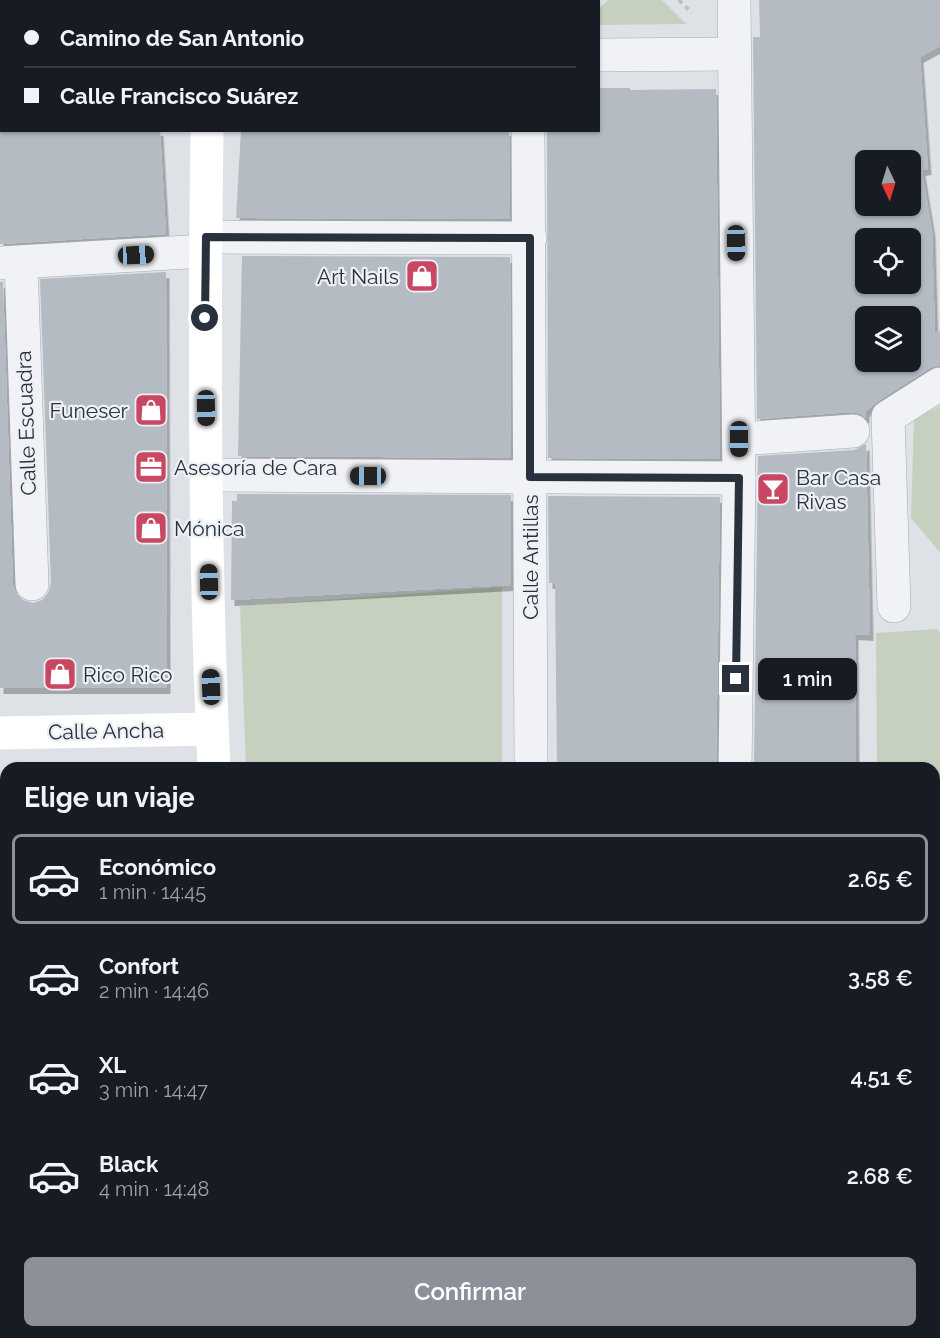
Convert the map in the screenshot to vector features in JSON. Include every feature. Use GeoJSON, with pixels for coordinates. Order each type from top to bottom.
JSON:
{"type":"FeatureCollection","features":[{"type":"Feature","properties":{"kind":"main road"},"geometry":{"type":"LineString","coordinates":[[207,132],[205,244],[207,475],[214,762]]}},
{"type":"Feature","properties":{"kind":"main road","name":"Calle Ancha"},"geometry":{"type":"LineString","coordinates":[[0,733],[212,729]]}},
{"type":"Feature","properties":{"kind":"street"},"geometry":{"type":"LineString","coordinates":[[734,0],[739,439],[735,762]]}},
{"type":"Feature","properties":{"kind":"street"},"geometry":{"type":"LineString","coordinates":[[600,55],[733,54]]}},
{"type":"Feature","properties":{"kind":"street","name":"Calle Antillas"},"geometry":{"type":"LineString","coordinates":[[528,132],[531,762]]}},
{"type":"Feature","properties":{"kind":"street"},"geometry":{"type":"LineString","coordinates":[[10,262],[205,244],[530,238]]}},
{"type":"Feature","properties":{"kind":"street","name":"Calle Escuadra"},"geometry":{"type":"LineString","coordinates":[[10,262],[32,584]]}},
{"type":"Feature","properties":{"kind":"street"},"geometry":{"type":"LineString","coordinates":[[894,606],[888,417],[940,384]]}},
{"type":"Feature","properties":{"kind":"street"},"geometry":{"type":"LineString","coordinates":[[739,439],[853,431]]}},
{"type":"Feature","properties":{"kind":"street"},"geometry":{"type":"LineString","coordinates":[[207,475],[739,478]]}},
{"type":"Feature","properties":{"kind":"green space"},"geometry":{"type":"Polygon","coordinates":[[[608,0],[662,0],[686,24],[600,25],[600,8],[608,0]]]}},
{"type":"Feature","properties":{"kind":"green space"},"geometry":{"type":"Polygon","coordinates":[[[940,406],[940,552],[911,518],[914,419],[940,406]]]}},
{"type":"Feature","properties":{"kind":"green space"},"geometry":{"type":"Polygon","coordinates":[[[502,587],[502,762],[246,762],[240,606],[502,587]]]}},
{"type":"Feature","properties":{"kind":"green space"},"geometry":{"type":"Polygon","coordinates":[[[937,629],[940,633],[940,762],[877,762],[876,633],[937,629]]]}},
{"type":"Feature","properties":{"kind":"building"},"geometry":{"type":"Polygon","coordinates":[[[759,0],[940,0],[940,46],[920,57],[928,169],[922,170],[932,231],[935,333],[940,331],[940,365],[930,368],[878,401],[866,411],[866,418],[852,412],[757,419],[753,37],[760,37],[759,0]]]}},
{"type":"Feature","properties":{"kind":"building"},"geometry":{"type":"Polygon","coordinates":[[[600,88],[716,89],[720,459],[548,458],[547,132],[600,132],[600,88]]]}},
{"type":"Feature","properties":{"kind":"building"},"geometry":{"type":"Polygon","coordinates":[[[0,132],[160,132],[166,234],[0,244],[0,132]]]}},
{"type":"Feature","properties":{"kind":"building"},"geometry":{"type":"Polygon","coordinates":[[[241,132],[509,132],[510,219],[236,218],[241,132]]]}},
{"type":"Feature","properties":{"kind":"building"},"geometry":{"type":"Polygon","coordinates":[[[242,256],[510,257],[511,458],[238,456],[242,256]]]}},
{"type":"Feature","properties":{"kind":"building"},"geometry":{"type":"Polygon","coordinates":[[[166,272],[167,688],[0,688],[0,282],[3,282],[13,585],[16,593],[23,600],[33,603],[42,600],[48,593],[51,583],[40,279],[166,272]]]}},
{"type":"Feature","properties":{"kind":"building"},"geometry":{"type":"Polygon","coordinates":[[[866,444],[870,635],[855,634],[856,762],[754,762],[758,456],[854,450],[866,444]]]}},
{"type":"Feature","properties":{"kind":"building"},"geometry":{"type":"Polygon","coordinates":[[[237,494],[511,495],[511,585],[231,600],[232,501],[237,501],[237,494]]]}},
{"type":"Feature","properties":{"kind":"building"},"geometry":{"type":"Polygon","coordinates":[[[548,496],[720,497],[716,762],[557,762],[555,583],[549,583],[548,496]]]}},
{"type":"Feature","properties":{"kind":"place","name":"Art Nails"},"geometry":{"type":"Point","coordinates":[422,276]}},
{"type":"Feature","properties":{"kind":"place","name":"Funeser"},"geometry":{"type":"Point","coordinates":[151,410]}},
{"type":"Feature","properties":{"kind":"place","name":"Asesoría de Cara"},"geometry":{"type":"Point","coordinates":[151,467]}},
{"type":"Feature","properties":{"kind":"place","name":"Bar Casa Rivas"},"geometry":{"type":"Point","coordinates":[773,489]}},
{"type":"Feature","properties":{"kind":"place","name":"Mónica"},"geometry":{"type":"Point","coordinates":[151,528]}},
{"type":"Feature","properties":{"kind":"place","name":"Rico Rico"},"geometry":{"type":"Point","coordinates":[60,674]}},
{"type":"Feature","properties":{"kind":"route"},"geometry":{"type":"LineString","coordinates":[[205,318],[206,237],[530,238],[530,477],[739,478],[736,679]]}}]}
